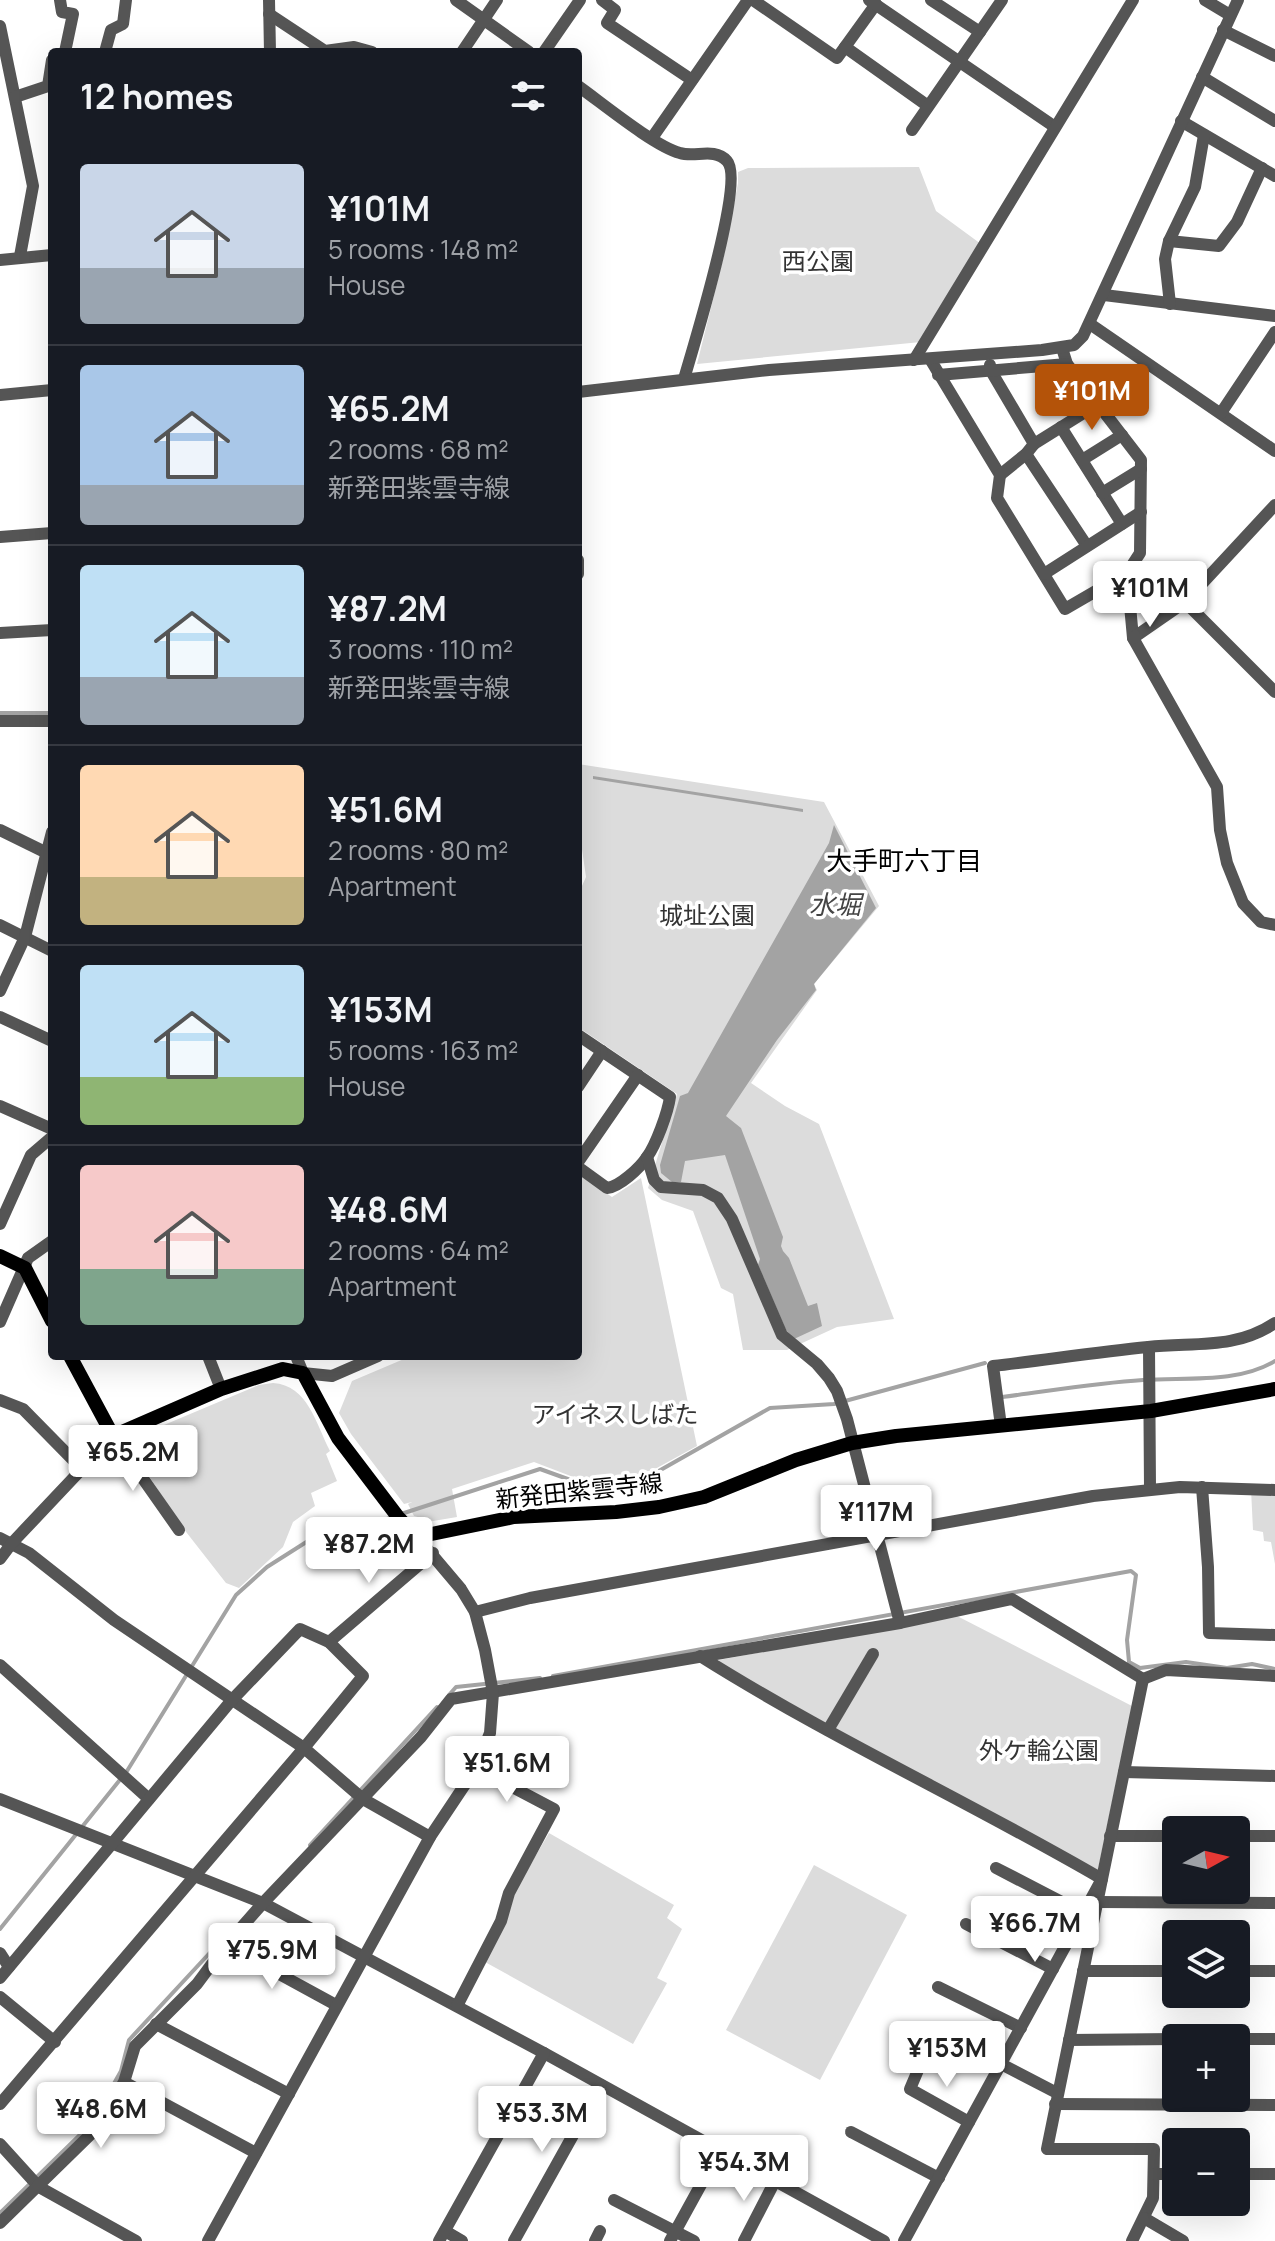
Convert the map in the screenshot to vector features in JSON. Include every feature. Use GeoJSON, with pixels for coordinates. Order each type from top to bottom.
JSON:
{"type":"FeatureCollection","features":[{"type":"Feature","properties":{"kind":"main road"},"geometry":{"type":"LineString","coordinates":[[0,1256],[25,1268],[48,1313]]}},
{"type":"Feature","properties":{"kind":"main road"},"geometry":{"type":"LineString","coordinates":[[72,1360],[113,1436],[221,1389],[283,1369],[303,1373],[338,1438],[417,1537]]}},
{"type":"Feature","properties":{"kind":"main road","name":"新発田紫雲寺線"},"geometry":{"type":"LineString","coordinates":[[417,1537],[514,1517],[616,1512],[704,1497],[796,1460],[852,1443],[1151,1411],[1275,1389]]}},
{"type":"Feature","properties":{"kind":"street"},"geometry":{"type":"LineString","coordinates":[[60,0],[62,12],[73,14],[66,48]]}},
{"type":"Feature","properties":{"kind":"street"},"geometry":{"type":"LineString","coordinates":[[106,48],[111,30],[123,24],[126,0]]}},
{"type":"Feature","properties":{"kind":"street"},"geometry":{"type":"LineString","coordinates":[[456,0],[524,48]]}},
{"type":"Feature","properties":{"kind":"street"},"geometry":{"type":"LineString","coordinates":[[465,48],[497,0]]}},
{"type":"Feature","properties":{"kind":"street"},"geometry":{"type":"LineString","coordinates":[[547,48],[580,0]]}},
{"type":"Feature","properties":{"kind":"street"},"geometry":{"type":"LineString","coordinates":[[602,0],[615,10],[607,23],[692,80]]}},
{"type":"Feature","properties":{"kind":"street"},"geometry":{"type":"LineString","coordinates":[[652,138],[751,0],[837,58],[873,2],[1055,127]]}},
{"type":"Feature","properties":{"kind":"street"},"geometry":{"type":"LineString","coordinates":[[931,0],[980,32]]}},
{"type":"Feature","properties":{"kind":"street"},"geometry":{"type":"LineString","coordinates":[[914,360],[1133,0]]}},
{"type":"Feature","properties":{"kind":"street"},"geometry":{"type":"LineString","coordinates":[[1205,0],[1230,15]]}},
{"type":"Feature","properties":{"kind":"street"},"geometry":{"type":"LineString","coordinates":[[582,392],[684,379],[1074,345],[1083,336],[1104,295],[1238,0]]}},
{"type":"Feature","properties":{"kind":"street"},"geometry":{"type":"LineString","coordinates":[[912,130],[998,1]]}},
{"type":"Feature","properties":{"kind":"street"},"geometry":{"type":"LineString","coordinates":[[269,7],[270,48]]}},
{"type":"Feature","properties":{"kind":"street"},"geometry":{"type":"LineString","coordinates":[[269,7],[321,48]]}},
{"type":"Feature","properties":{"kind":"street"},"geometry":{"type":"LineString","coordinates":[[0,26],[33,186],[20,256]]}},
{"type":"Feature","properties":{"kind":"street"},"geometry":{"type":"LineString","coordinates":[[1223,30],[1275,56]]}},
{"type":"Feature","properties":{"kind":"street"},"geometry":{"type":"LineString","coordinates":[[845,47],[928,106]]}},
{"type":"Feature","properties":{"kind":"street"},"geometry":{"type":"LineString","coordinates":[[1202,77],[1275,121]]}},
{"type":"Feature","properties":{"kind":"street"},"geometry":{"type":"LineString","coordinates":[[15,97],[48,86]]}},
{"type":"Feature","properties":{"kind":"street"},"geometry":{"type":"LineString","coordinates":[[582,89],[679,153],[711,153],[730,165],[732,176],[722,237],[684,379]]}},
{"type":"Feature","properties":{"kind":"street"},"geometry":{"type":"LineString","coordinates":[[1181,121],[1275,176]]}},
{"type":"Feature","properties":{"kind":"street"},"geometry":{"type":"LineString","coordinates":[[1170,304],[1165,259],[1169,241],[1195,187],[1204,135]]}},
{"type":"Feature","properties":{"kind":"street"},"geometry":{"type":"LineString","coordinates":[[1169,241],[1219,246],[1237,222],[1262,168]]}},
{"type":"Feature","properties":{"kind":"street"},"geometry":{"type":"LineString","coordinates":[[0,260],[48,255]]}},
{"type":"Feature","properties":{"kind":"street"},"geometry":{"type":"LineString","coordinates":[[1104,295],[1275,316]]}},
{"type":"Feature","properties":{"kind":"street"},"geometry":{"type":"LineString","coordinates":[[1090,324],[1275,451]]}},
{"type":"Feature","properties":{"kind":"street"},"geometry":{"type":"LineString","coordinates":[[1221,413],[1275,332]]}},
{"type":"Feature","properties":{"kind":"street"},"geometry":{"type":"LineString","coordinates":[[930,359],[1000,475],[997,498],[1065,609],[1127,573],[1140,553],[1141,460],[1067,364],[1062,348]]}},
{"type":"Feature","properties":{"kind":"street"},"geometry":{"type":"LineString","coordinates":[[989,354],[991,371],[1030,449],[1087,546]]}},
{"type":"Feature","properties":{"kind":"street"},"geometry":{"type":"LineString","coordinates":[[938,375],[1067,364]]}},
{"type":"Feature","properties":{"kind":"street"},"geometry":{"type":"LineString","coordinates":[[0,395],[48,390]]}},
{"type":"Feature","properties":{"kind":"street"},"geometry":{"type":"LineString","coordinates":[[1000,475],[1030,449],[1098,404]]}},
{"type":"Feature","properties":{"kind":"street"},"geometry":{"type":"LineString","coordinates":[[1061,427],[1122,524]]}},
{"type":"Feature","properties":{"kind":"street"},"geometry":{"type":"LineString","coordinates":[[1082,460],[1122,435]]}},
{"type":"Feature","properties":{"kind":"street"},"geometry":{"type":"LineString","coordinates":[[1102,493],[1141,469]]}},
{"type":"Feature","properties":{"kind":"street"},"geometry":{"type":"LineString","coordinates":[[1133,638],[1185,602],[1275,505]]}},
{"type":"Feature","properties":{"kind":"street"},"geometry":{"type":"LineString","coordinates":[[1044,574],[1141,512]]}},
{"type":"Feature","properties":{"kind":"street"},"geometry":{"type":"LineString","coordinates":[[0,537],[48,533]]}},
{"type":"Feature","properties":{"kind":"street"},"geometry":{"type":"LineString","coordinates":[[1127,573],[1133,638],[1217,787],[1220,830],[1227,863],[1243,903],[1261,922],[1275,925]]}},
{"type":"Feature","properties":{"kind":"street"},"geometry":{"type":"LineString","coordinates":[[1185,602],[1272,684]]}},
{"type":"Feature","properties":{"kind":"street"},"geometry":{"type":"LineString","coordinates":[[0,633],[48,630]]}},
{"type":"Feature","properties":{"kind":"street"},"geometry":{"type":"LineString","coordinates":[[0,721],[48,721]]}},
{"type":"Feature","properties":{"kind":"street"},"geometry":{"type":"LineString","coordinates":[[0,830],[48,853]]}},
{"type":"Feature","properties":{"kind":"street"},"geometry":{"type":"LineString","coordinates":[[0,991],[25,937],[48,861]]}},
{"type":"Feature","properties":{"kind":"street"},"geometry":{"type":"LineString","coordinates":[[0,925],[48,949]]}},
{"type":"Feature","properties":{"kind":"street"},"geometry":{"type":"LineString","coordinates":[[0,1017],[48,1039]]}},
{"type":"Feature","properties":{"kind":"street"},"geometry":{"type":"LineString","coordinates":[[582,1038],[670,1097],[647,1157],[614,1187],[607,1188],[582,1168]]}},
{"type":"Feature","properties":{"kind":"street"},"geometry":{"type":"LineString","coordinates":[[582,1081],[602,1051]]}},
{"type":"Feature","properties":{"kind":"street"},"geometry":{"type":"LineString","coordinates":[[582,1159],[638,1075]]}},
{"type":"Feature","properties":{"kind":"street"},"geometry":{"type":"LineString","coordinates":[[0,1106],[48,1127]]}},
{"type":"Feature","properties":{"kind":"street"},"geometry":{"type":"LineString","coordinates":[[0,1224],[31,1155],[48,1140]]}},
{"type":"Feature","properties":{"kind":"street"},"geometry":{"type":"LineString","coordinates":[[647,1157],[654,1180],[661,1187],[703,1190],[723,1204],[782,1335],[817,1364],[837,1391],[900,1623]]}},
{"type":"Feature","properties":{"kind":"street"},"geometry":{"type":"LineString","coordinates":[[0,1322],[28,1258],[48,1244]]}},
{"type":"Feature","properties":{"kind":"street"},"geometry":{"type":"LineString","coordinates":[[1001,1426],[993,1366],[1149,1347],[1236,1341],[1256,1336],[1275,1323]]}},
{"type":"Feature","properties":{"kind":"street"},"geometry":{"type":"LineString","coordinates":[[1149,1347],[1150,1488]]}},
{"type":"Feature","properties":{"kind":"street"},"geometry":{"type":"LineString","coordinates":[[210,1360],[221,1389]]}},
{"type":"Feature","properties":{"kind":"street"},"geometry":{"type":"LineString","coordinates":[[298,1360],[303,1373],[332,1376],[369,1360]]}},
{"type":"Feature","properties":{"kind":"street"},"geometry":{"type":"LineString","coordinates":[[0,1400],[23,1409],[81,1468]]}},
{"type":"Feature","properties":{"kind":"street"},"geometry":{"type":"LineString","coordinates":[[0,1559],[6,1541],[113,1436],[179,1530]]}},
{"type":"Feature","properties":{"kind":"street"},"geometry":{"type":"LineString","coordinates":[[1202,1487],[1209,1633],[1275,1635]]}},
{"type":"Feature","properties":{"kind":"street"},"geometry":{"type":"LineString","coordinates":[[475,1612],[530,1598],[1093,1496],[1150,1488],[1275,1490]]}},
{"type":"Feature","properties":{"kind":"street"},"geometry":{"type":"LineString","coordinates":[[208,2241],[430,1837],[476,1768],[490,1733],[493,1693],[475,1612],[461,1589],[417,1537]]}},
{"type":"Feature","properties":{"kind":"street"},"geometry":{"type":"LineString","coordinates":[[6,1541],[29,1553],[114,1620],[304,1748],[363,1799],[430,1837]]}},
{"type":"Feature","properties":{"kind":"street"},"geometry":{"type":"LineString","coordinates":[[329,1642],[433,1553]]}},
{"type":"Feature","properties":{"kind":"street"},"geometry":{"type":"LineString","coordinates":[[0,2223],[91,2134],[124,2082],[135,2046],[197,1984],[263,1903],[421,1737],[451,1699],[900,1623],[1012,1599],[1143,1679]]}},
{"type":"Feature","properties":{"kind":"street"},"geometry":{"type":"LineString","coordinates":[[0,1978],[231,1701],[300,1629],[329,1642],[363,1676],[0,2104]]}},
{"type":"Feature","properties":{"kind":"street"},"geometry":{"type":"LineString","coordinates":[[828,1730],[873,1654]]}},
{"type":"Feature","properties":{"kind":"street"},"geometry":{"type":"LineString","coordinates":[[700,1656],[828,1730],[1034,1838],[1102,1879]]}},
{"type":"Feature","properties":{"kind":"street"},"geometry":{"type":"LineString","coordinates":[[0,1665],[149,1799]]}},
{"type":"Feature","properties":{"kind":"street"},"geometry":{"type":"LineString","coordinates":[[1143,1679],[1166,1670],[1275,1676]]}},
{"type":"Feature","properties":{"kind":"street"},"geometry":{"type":"LineString","coordinates":[[1132,2241],[1153,2198],[1154,2149],[1047,2149],[1143,1679]]}},
{"type":"Feature","properties":{"kind":"street"},"geometry":{"type":"LineString","coordinates":[[457,2006],[501,1921],[509,1893],[554,1809],[476,1768]]}},
{"type":"Feature","properties":{"kind":"street"},"geometry":{"type":"LineString","coordinates":[[1124,1772],[1275,1776]]}},
{"type":"Feature","properties":{"kind":"street"},"geometry":{"type":"LineString","coordinates":[[0,1799],[263,1903],[544,2053],[884,2241]]}},
{"type":"Feature","properties":{"kind":"street"},"geometry":{"type":"LineString","coordinates":[[1110,1836],[1162,1836]]}},
{"type":"Feature","properties":{"kind":"street"},"geometry":{"type":"LineString","coordinates":[[1250,1836],[1275,1836]]}},
{"type":"Feature","properties":{"kind":"street"},"geometry":{"type":"LineString","coordinates":[[996,1868],[1083,1913]]}},
{"type":"Feature","properties":{"kind":"street"},"geometry":{"type":"LineString","coordinates":[[904,2241],[1102,1879]]}},
{"type":"Feature","properties":{"kind":"street"},"geometry":{"type":"LineString","coordinates":[[1097,1902],[1275,1903]]}},
{"type":"Feature","properties":{"kind":"street"},"geometry":{"type":"LineString","coordinates":[[966,1924],[1053,1969]]}},
{"type":"Feature","properties":{"kind":"street"},"geometry":{"type":"LineString","coordinates":[[226,1945],[336,2005]]}},
{"type":"Feature","properties":{"kind":"street"},"geometry":{"type":"LineString","coordinates":[[0,1953],[9,1967]]}},
{"type":"Feature","properties":{"kind":"street"},"geometry":{"type":"LineString","coordinates":[[1083,1971],[1162,1971]]}},
{"type":"Feature","properties":{"kind":"street"},"geometry":{"type":"LineString","coordinates":[[1250,1971],[1275,1971]]}},
{"type":"Feature","properties":{"kind":"street"},"geometry":{"type":"LineString","coordinates":[[938,1987],[1021,2028]]}},
{"type":"Feature","properties":{"kind":"street"},"geometry":{"type":"LineString","coordinates":[[0,1997],[55,2042]]}},
{"type":"Feature","properties":{"kind":"street"},"geometry":{"type":"LineString","coordinates":[[156,2024],[289,2094]]}},
{"type":"Feature","properties":{"kind":"street"},"geometry":{"type":"LineString","coordinates":[[1069,2040],[1162,2039]]}},
{"type":"Feature","properties":{"kind":"street"},"geometry":{"type":"LineString","coordinates":[[1250,2039],[1275,2039]]}},
{"type":"Feature","properties":{"kind":"street"},"geometry":{"type":"LineString","coordinates":[[462,2241],[442,2236],[544,2053]]}},
{"type":"Feature","properties":{"kind":"street"},"geometry":{"type":"LineString","coordinates":[[924,2056],[910,2089],[969,2122]]}},
{"type":"Feature","properties":{"kind":"street"},"geometry":{"type":"LineString","coordinates":[[1001,2064],[1056,2099],[1275,2105]]}},
{"type":"Feature","properties":{"kind":"street"},"geometry":{"type":"LineString","coordinates":[[124,2082],[256,2153]]}},
{"type":"Feature","properties":{"kind":"street"},"geometry":{"type":"LineString","coordinates":[[514,2241],[601,2085]]}},
{"type":"Feature","properties":{"kind":"street"},"geometry":{"type":"LineString","coordinates":[[851,2132],[939,2178]]}},
{"type":"Feature","properties":{"kind":"street"},"geometry":{"type":"LineString","coordinates":[[0,2144],[39,2187],[136,2241]]}},
{"type":"Feature","properties":{"kind":"street"},"geometry":{"type":"LineString","coordinates":[[672,2236],[720,2150]]}},
{"type":"Feature","properties":{"kind":"street"},"geometry":{"type":"LineString","coordinates":[[1154,2174],[1162,2174]]}},
{"type":"Feature","properties":{"kind":"street"},"geometry":{"type":"LineString","coordinates":[[1250,2174],[1275,2174]]}},
{"type":"Feature","properties":{"kind":"street"},"geometry":{"type":"LineString","coordinates":[[744,2241],[775,2181]]}},
{"type":"Feature","properties":{"kind":"street"},"geometry":{"type":"LineString","coordinates":[[614,2200],[672,2236],[694,2241]]}},
{"type":"Feature","properties":{"kind":"street"},"geometry":{"type":"LineString","coordinates":[[1144,2218],[1183,2241]]}},
{"type":"Feature","properties":{"kind":"green space","name":"西公園"},"geometry":{"type":"Polygon","coordinates":[[[919,167],[936,211],[981,244],[921,342],[697,364],[724,255],[738,172],[748,168],[919,167]]]}},
{"type":"Feature","properties":{"kind":"green space","name":"城址公園"},"geometry":{"type":"Polygon","coordinates":[[[582,765],[824,802],[879,906],[814,984],[817,990],[751,1083],[819,1124],[894,1319],[837,1327],[787,1350],[743,1350],[733,1294],[721,1288],[693,1211],[662,1200],[648,1188],[677,1094],[582,1030],[582,886],[586,877],[582,849],[582,765]]]}},
{"type":"Feature","properties":{"kind":"green space","name":"アイネスしばた"},"geometry":{"type":"Polygon","coordinates":[[[582,1177],[612,1197],[641,1178],[697,1446],[624,1486],[602,1488],[534,1462],[452,1489],[457,1517],[433,1521],[414,1516],[408,1504],[412,1502],[404,1504],[351,1434],[339,1413],[352,1381],[402,1360],[582,1360],[582,1177]]]}},
{"type":"Feature","properties":{"kind":"green space"},"geometry":{"type":"Polygon","coordinates":[[[259,1385],[285,1385],[303,1398],[330,1451],[326,1454],[337,1481],[311,1493],[315,1506],[293,1522],[283,1547],[239,1588],[226,1583],[183,1528],[126,1441],[259,1385]]]}},
{"type":"Feature","properties":{"kind":"green space"},"geometry":{"type":"Polygon","coordinates":[[[1251,1489],[1275,1490],[1275,1564],[1271,1542],[1264,1541],[1263,1532],[1253,1530],[1251,1489]]]}},
{"type":"Feature","properties":{"kind":"green space","name":"外ケ輪公園"},"geometry":{"type":"Polygon","coordinates":[[[957,1616],[1132,1706],[1097,1874],[720,1664],[719,1660],[957,1616]]]}},
{"type":"Feature","properties":{"kind":"green space"},"geometry":{"type":"Polygon","coordinates":[[[549,1833],[674,1905],[667,1918],[682,1929],[657,1978],[667,1983],[633,2044],[485,1962],[512,1896],[549,1833]]]}},
{"type":"Feature","properties":{"kind":"green space"},"geometry":{"type":"Polygon","coordinates":[[[814,1865],[907,1915],[820,2080],[726,2030],[814,1865]]]}},
{"type":"Feature","properties":{"kind":"water"},"geometry":{"type":"Polygon","coordinates":[[[593,776],[803,809],[803,812],[593,779],[593,776]]]}},
{"type":"Feature","properties":{"kind":"water","name":"水堀"},"geometry":{"type":"Polygon","coordinates":[[[834,825],[876,908],[814,984],[816,990],[777,1040],[726,1116],[741,1128],[783,1237],[781,1246],[808,1306],[817,1303],[822,1326],[794,1339],[786,1330],[758,1265],[760,1259],[725,1155],[685,1161],[681,1182],[672,1182],[661,1173],[660,1165],[680,1096],[688,1093],[829,843],[834,825]]]}},
{"type":"Feature","properties":{"kind":"waterway"},"geometry":{"type":"LineString","coordinates":[[0,713],[48,713]]}},
{"type":"Feature","properties":{"kind":"waterway"},"geometry":{"type":"LineString","coordinates":[[1002,1397],[1125,1381],[1228,1376],[1275,1361]]}},
{"type":"Feature","properties":{"kind":"waterway"},"geometry":{"type":"LineString","coordinates":[[401,1514],[540,1469],[601,1491],[627,1489],[770,1408],[834,1404],[985,1363]]}},
{"type":"Feature","properties":{"kind":"waterway"},"geometry":{"type":"LineString","coordinates":[[0,1929],[127,1771],[236,1595],[267,1567],[330,1527],[378,1522],[393,1517]]}},
{"type":"Feature","properties":{"kind":"waterway"},"geometry":{"type":"LineString","coordinates":[[553,1676],[1131,1571],[1136,1575],[1127,1640],[1129,1662],[1140,1668],[1186,1662],[1227,1668],[1252,1664],[1275,1669]]}},
{"type":"Feature","properties":{"kind":"waterway"},"geometry":{"type":"LineString","coordinates":[[449,1695],[456,1687],[540,1678]]}},
{"type":"Feature","properties":{"kind":"waterway"},"geometry":{"type":"LineString","coordinates":[[310,1845],[437,1707]]}},
{"type":"Feature","properties":{"kind":"waterway"},"geometry":{"type":"LineString","coordinates":[[97,2114],[121,2071],[129,2040],[231,1930]]}},
{"type":"Feature","properties":{"kind":"waterway"},"geometry":{"type":"LineString","coordinates":[[0,2213],[90,2125]]}},
{"type":"Feature","properties":{"kind":"district","name":"大手町六丁目"},"geometry":{"type":"Point","coordinates":[904,860]}}]}
